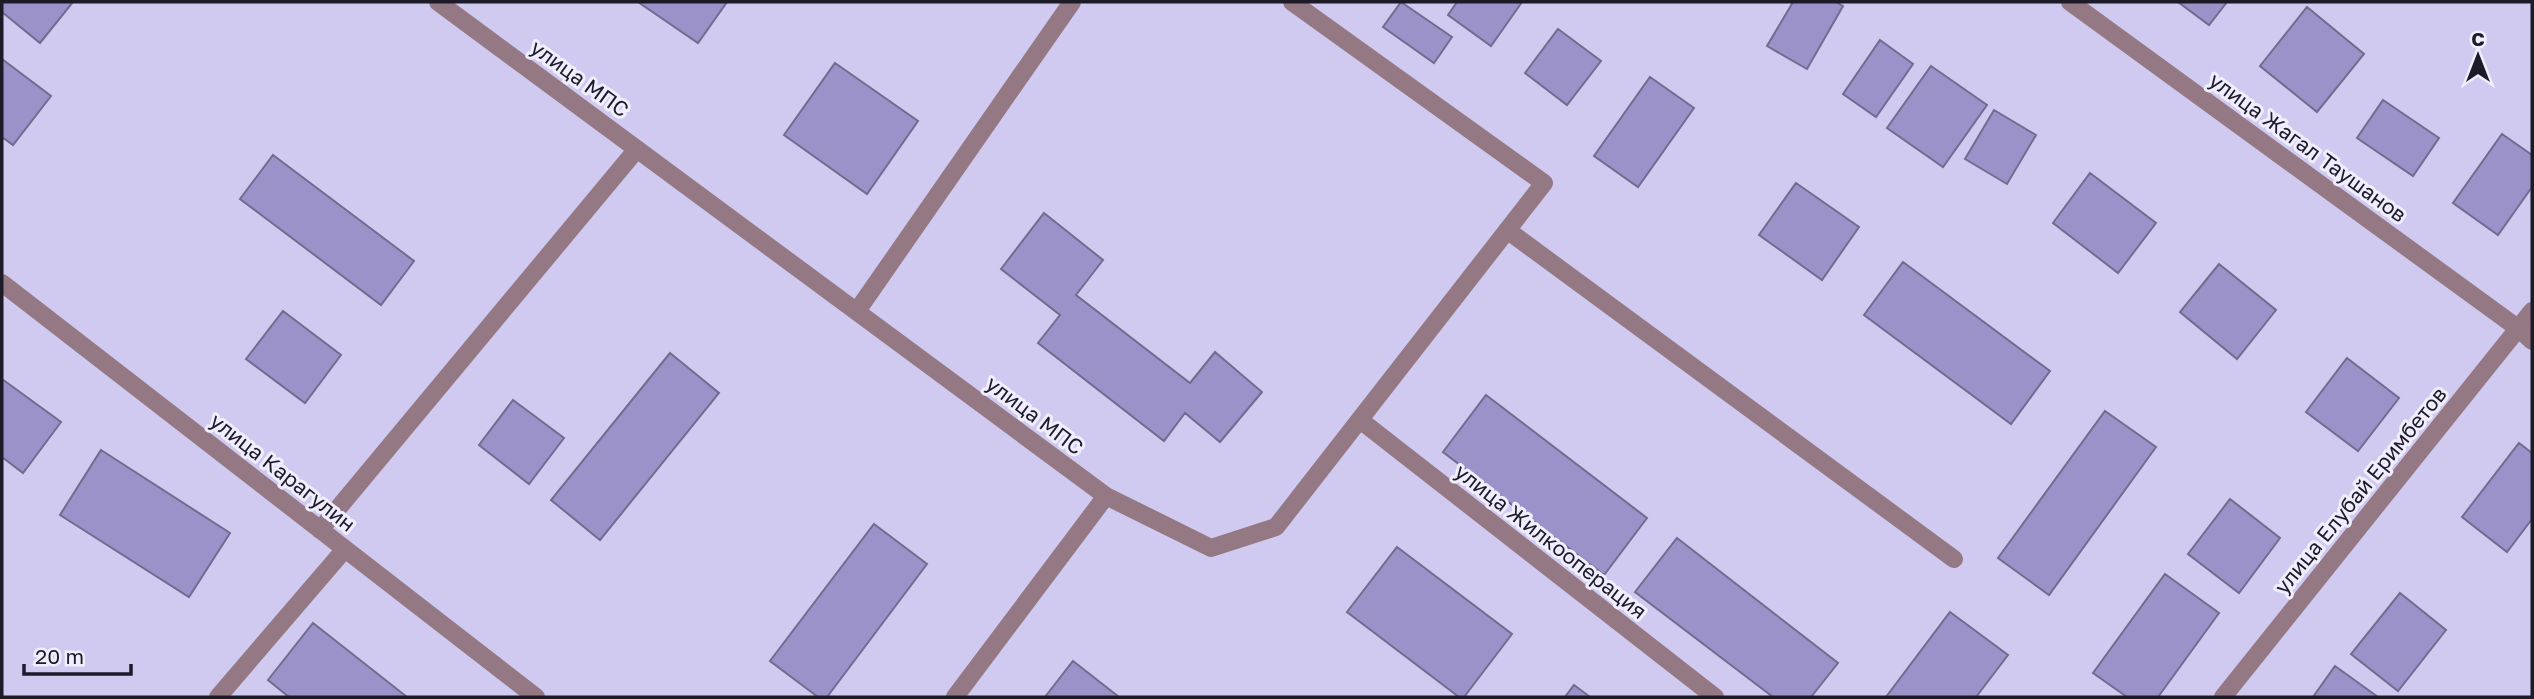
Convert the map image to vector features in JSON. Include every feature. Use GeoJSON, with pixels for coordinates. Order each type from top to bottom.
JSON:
{"type":"FeatureCollection","features":[{"type":"Feature","properties":{"kind":"street","name":"улица МПС"},"geometry":{"type":"LineString","coordinates":[[438,2],[1106,496],[1211,548],[1276,527],[1544,183],[1293,2]]}},
{"type":"Feature","properties":{"kind":"street"},"geometry":{"type":"LineString","coordinates":[[857,311],[1072,2]]}},
{"type":"Feature","properties":{"kind":"street","name":"улица Жагал Таушанов"},"geometry":{"type":"LineString","coordinates":[[2070,2],[2526,335]]}},
{"type":"Feature","properties":{"kind":"street"},"geometry":{"type":"LineString","coordinates":[[320,530],[637,149]]}},
{"type":"Feature","properties":{"kind":"street"},"geometry":{"type":"LineString","coordinates":[[1507,230],[1954,559]]}},
{"type":"Feature","properties":{"kind":"street","name":"улица Карагулин"},"geometry":{"type":"LineString","coordinates":[[2,283],[536,697]]}},
{"type":"Feature","properties":{"kind":"street","name":"улица Елубай Еримбетов"},"geometry":{"type":"LineString","coordinates":[[2222,697],[2526,335],[2532,310]]}},
{"type":"Feature","properties":{"kind":"street","name":"улица Жилкооперация"},"geometry":{"type":"LineString","coordinates":[[1360,420],[1715,697]]}},
{"type":"Feature","properties":{"kind":"street"},"geometry":{"type":"LineString","coordinates":[[955,697],[1106,496]]}},
{"type":"Feature","properties":{"kind":"street"},"geometry":{"type":"LineString","coordinates":[[218,697],[345,549]]}},
{"type":"Feature","properties":{"kind":"building"},"geometry":{"type":"Polygon","coordinates":[[[2,2],[73,2],[40,43],[2,12],[2,2]]]}},
{"type":"Feature","properties":{"kind":"building"},"geometry":{"type":"Polygon","coordinates":[[[638,2],[727,2],[698,43],[638,2]]]}},
{"type":"Feature","properties":{"kind":"building"},"geometry":{"type":"Polygon","coordinates":[[[1401,2],[1452,37],[1434,63],[1383,27],[1401,2]]]}},
{"type":"Feature","properties":{"kind":"building"},"geometry":{"type":"Polygon","coordinates":[[[1457,2],[1522,2],[1491,46],[1448,15],[1457,2]]]}},
{"type":"Feature","properties":{"kind":"building"},"geometry":{"type":"Polygon","coordinates":[[[1793,2],[1836,2],[1843,6],[1807,69],[1767,46],[1793,2]]]}},
{"type":"Feature","properties":{"kind":"building"},"geometry":{"type":"Polygon","coordinates":[[[2178,2],[2227,2],[2209,25],[2178,2]]]}},
{"type":"Feature","properties":{"kind":"building"},"geometry":{"type":"Polygon","coordinates":[[[2307,7],[2364,54],[2317,112],[2260,66],[2307,7]]]}},
{"type":"Feature","properties":{"kind":"building"},"geometry":{"type":"Polygon","coordinates":[[[1558,29],[1601,61],[1567,105],[1525,73],[1558,29]]]}},
{"type":"Feature","properties":{"kind":"building"},"geometry":{"type":"Polygon","coordinates":[[[1880,40],[1913,64],[1876,117],[1843,94],[1880,40]]]}},
{"type":"Feature","properties":{"kind":"building"},"geometry":{"type":"Polygon","coordinates":[[[2,59],[51,96],[13,145],[2,137],[2,59]]]}},
{"type":"Feature","properties":{"kind":"building"},"geometry":{"type":"Polygon","coordinates":[[[835,63],[918,121],[867,194],[784,135],[835,63]]]}},
{"type":"Feature","properties":{"kind":"building"},"geometry":{"type":"Polygon","coordinates":[[[1931,66],[1987,105],[1943,167],[1887,128],[1931,66]]]}},
{"type":"Feature","properties":{"kind":"building"},"geometry":{"type":"Polygon","coordinates":[[[1650,77],[1694,108],[1638,187],[1594,156],[1650,77]]]}},
{"type":"Feature","properties":{"kind":"building"},"geometry":{"type":"Polygon","coordinates":[[[2383,100],[2439,138],[2413,176],[2357,138],[2383,100]]]}},
{"type":"Feature","properties":{"kind":"building"},"geometry":{"type":"Polygon","coordinates":[[[1994,110],[2036,135],[2007,184],[1965,159],[1994,110]]]}},
{"type":"Feature","properties":{"kind":"building"},"geometry":{"type":"Polygon","coordinates":[[[2502,134],[2532,155],[2532,187],[2498,235],[2453,203],[2502,134]]]}},
{"type":"Feature","properties":{"kind":"building"},"geometry":{"type":"Polygon","coordinates":[[[273,155],[414,261],[381,305],[240,199],[273,155]]]}},
{"type":"Feature","properties":{"kind":"building"},"geometry":{"type":"Polygon","coordinates":[[[2090,173],[2156,223],[2118,273],[2053,223],[2090,173]]]}},
{"type":"Feature","properties":{"kind":"building"},"geometry":{"type":"Polygon","coordinates":[[[1796,183],[1859,227],[1822,280],[1759,235],[1796,183]]]}},
{"type":"Feature","properties":{"kind":"building"},"geometry":{"type":"Polygon","coordinates":[[[1044,213],[1103,260],[1076,295],[1190,383],[1215,352],[1262,392],[1220,442],[1185,413],[1164,441],[1038,343],[1060,315],[1001,269],[1044,213]]]}},
{"type":"Feature","properties":{"kind":"building"},"geometry":{"type":"Polygon","coordinates":[[[1903,262],[2050,371],[2011,424],[1864,315],[1903,262]]]}},
{"type":"Feature","properties":{"kind":"building"},"geometry":{"type":"Polygon","coordinates":[[[2219,264],[2276,310],[2237,359],[2180,312],[2219,264]]]}},
{"type":"Feature","properties":{"kind":"building"},"geometry":{"type":"Polygon","coordinates":[[[283,311],[341,355],[305,403],[246,359],[283,311]]]}},
{"type":"Feature","properties":{"kind":"building"},"geometry":{"type":"Polygon","coordinates":[[[670,353],[719,393],[600,540],[551,500],[670,353]]]}},
{"type":"Feature","properties":{"kind":"building"},"geometry":{"type":"Polygon","coordinates":[[[2347,358],[2399,398],[2358,451],[2306,412],[2347,358]]]}},
{"type":"Feature","properties":{"kind":"building"},"geometry":{"type":"Polygon","coordinates":[[[2,379],[61,422],[23,473],[2,457],[2,379]]]}},
{"type":"Feature","properties":{"kind":"building"},"geometry":{"type":"Polygon","coordinates":[[[1486,395],[1647,518],[1604,575],[1443,452],[1486,395]]]}},
{"type":"Feature","properties":{"kind":"building"},"geometry":{"type":"Polygon","coordinates":[[[513,400],[564,438],[529,484],[479,445],[513,400]]]}},
{"type":"Feature","properties":{"kind":"building"},"geometry":{"type":"Polygon","coordinates":[[[2105,411],[2156,447],[2049,595],[1998,558],[2105,411]]]}},
{"type":"Feature","properties":{"kind":"building"},"geometry":{"type":"Polygon","coordinates":[[[2519,443],[2532,453],[2532,519],[2507,552],[2462,517],[2519,443]]]}},
{"type":"Feature","properties":{"kind":"building"},"geometry":{"type":"Polygon","coordinates":[[[101,450],[230,533],[189,597],[60,515],[101,450]]]}},
{"type":"Feature","properties":{"kind":"building"},"geometry":{"type":"Polygon","coordinates":[[[2230,499],[2280,538],[2239,593],[2188,554],[2230,499]]]}},
{"type":"Feature","properties":{"kind":"building"},"geometry":{"type":"Polygon","coordinates":[[[874,524],[927,564],[827,697],[818,697],[770,661],[874,524]]]}},
{"type":"Feature","properties":{"kind":"building"},"geometry":{"type":"Polygon","coordinates":[[[1677,538],[1838,663],[1811,697],[1773,697],[1635,592],[1677,538]]]}},
{"type":"Feature","properties":{"kind":"building"},"geometry":{"type":"Polygon","coordinates":[[[1397,547],[1512,634],[1464,697],[1459,697],[1347,612],[1397,547]]]}},
{"type":"Feature","properties":{"kind":"building"},"geometry":{"type":"Polygon","coordinates":[[[2165,574],[2219,613],[2158,697],[2127,697],[2093,673],[2165,574]]]}},
{"type":"Feature","properties":{"kind":"building"},"geometry":{"type":"Polygon","coordinates":[[[2400,593],[2446,630],[2398,691],[2351,654],[2400,593]]]}},
{"type":"Feature","properties":{"kind":"building"},"geometry":{"type":"Polygon","coordinates":[[[1950,612],[2008,655],[1976,697],[1886,697],[1950,612]]]}},
{"type":"Feature","properties":{"kind":"building"},"geometry":{"type":"Polygon","coordinates":[[[313,623],[407,697],[289,697],[268,680],[313,623]]]}},
{"type":"Feature","properties":{"kind":"building"},"geometry":{"type":"Polygon","coordinates":[[[1073,661],[1119,697],[1045,697],[1073,661]]]}},
{"type":"Feature","properties":{"kind":"building"},"geometry":{"type":"Polygon","coordinates":[[[2335,666],[2378,697],[2313,697],[2335,666]]]}},
{"type":"Feature","properties":{"kind":"building"},"geometry":{"type":"Polygon","coordinates":[[[1574,685],[1590,697],[1565,697],[1574,685]]]}}]}
